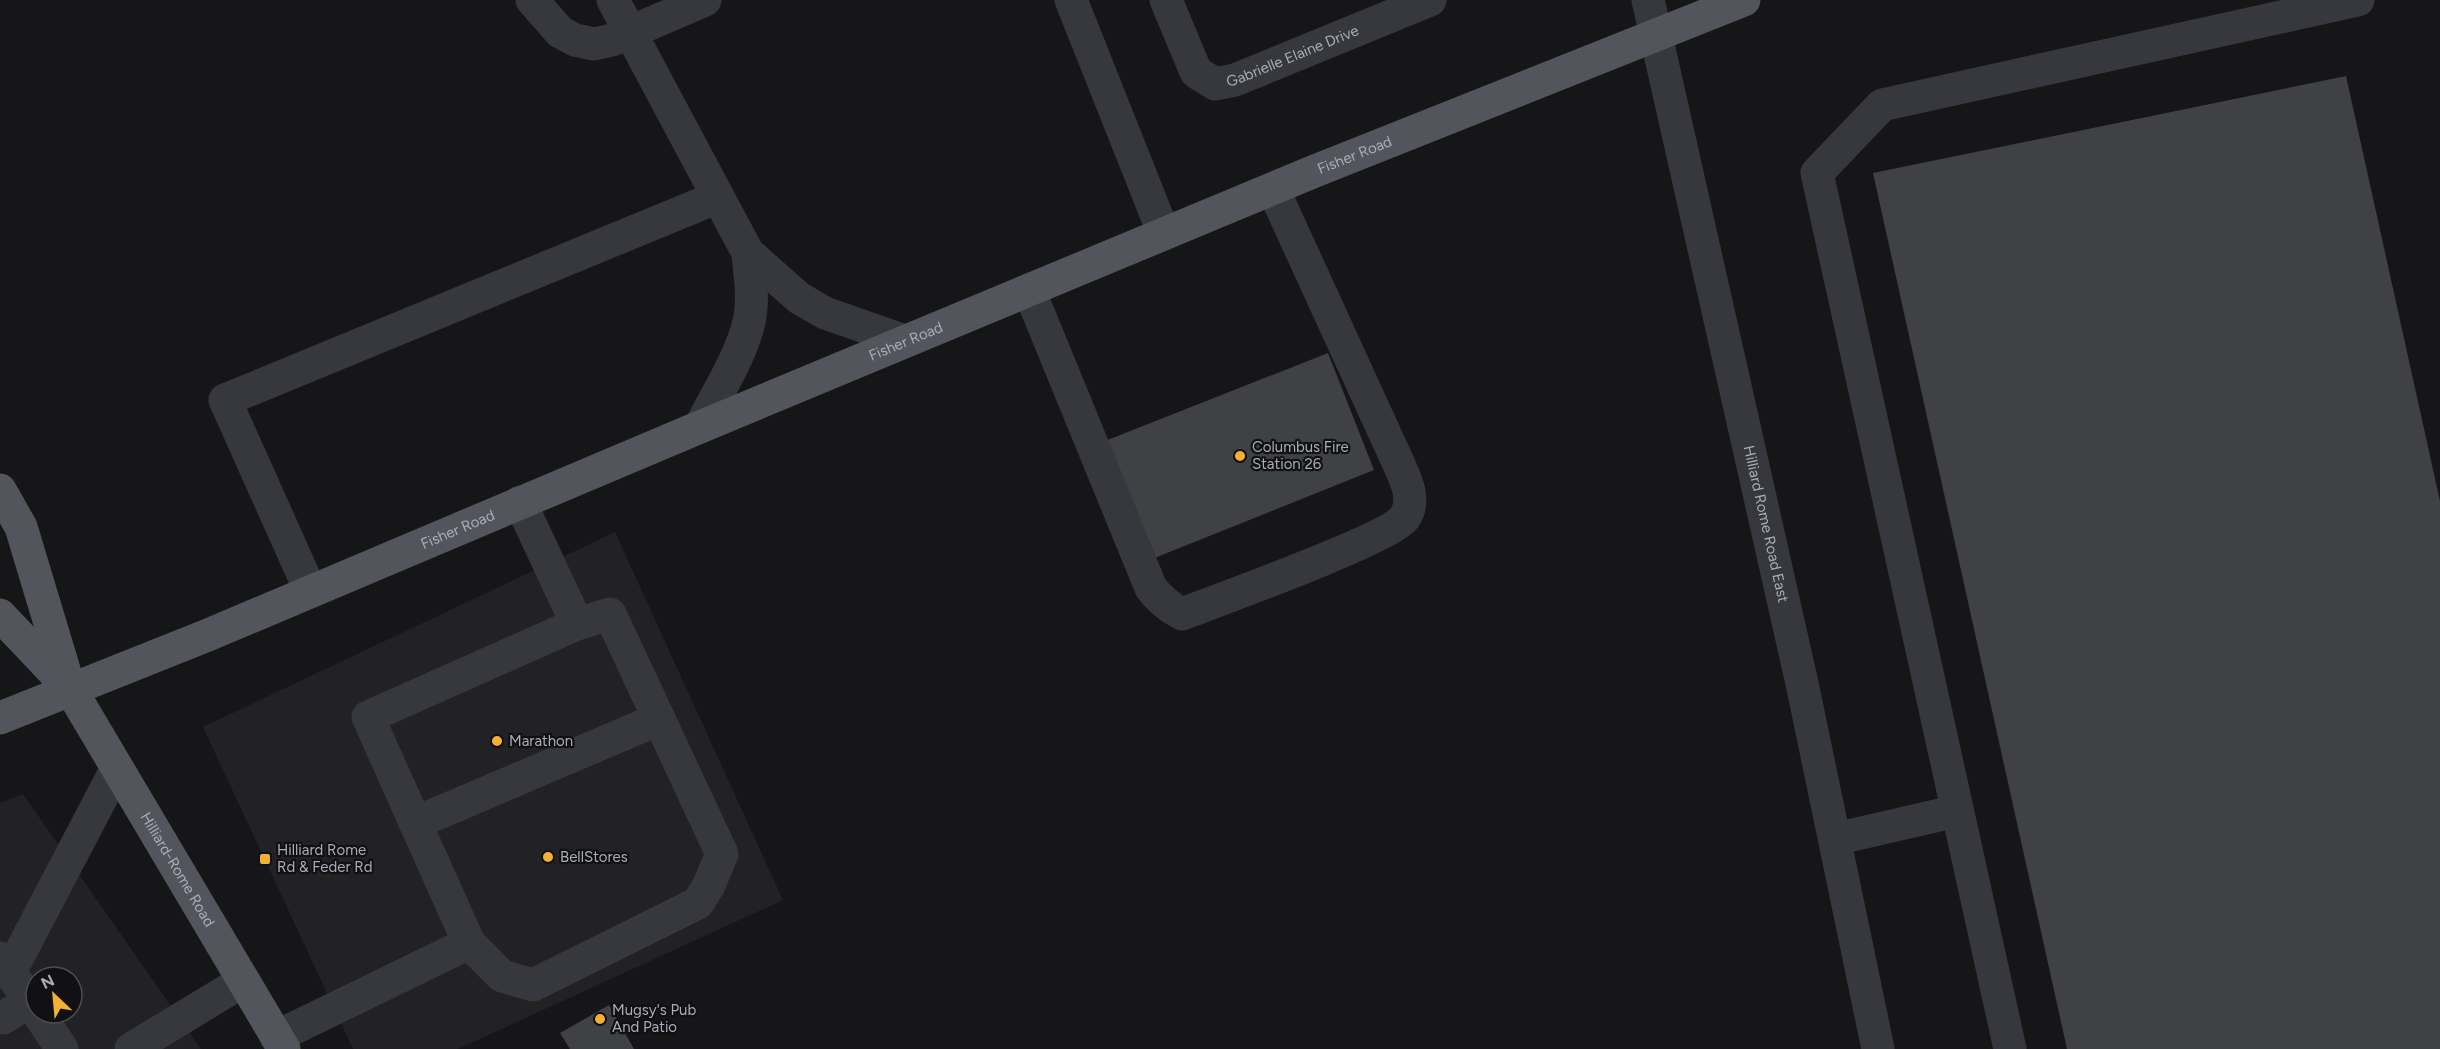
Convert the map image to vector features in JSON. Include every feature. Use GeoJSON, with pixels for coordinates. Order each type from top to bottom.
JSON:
{"type":"FeatureCollection","features":[{"type":"Feature","properties":{"kind":"main road","name":"Fisher Road"},"geometry":{"type":"LineString","coordinates":[[0,718],[1273,189],[1744,0]]}},
{"type":"Feature","properties":{"kind":"main road","name":"Hilliard-Rome Road"},"geometry":{"type":"LineString","coordinates":[[0,490],[21,527],[70,690]]}},
{"type":"Feature","properties":{"kind":"main road","name":"Hilliard-Rome Road"},"geometry":{"type":"LineString","coordinates":[[0,615],[70,690],[280,1043]]}},
{"type":"Feature","properties":{"kind":"street"},"geometry":{"type":"LineString","coordinates":[[532,0],[560,32],[575,40],[594,44],[630,33],[705,0]]}},
{"type":"Feature","properties":{"kind":"street"},"geometry":{"type":"LineString","coordinates":[[613,0],[748,253],[799,298],[825,313],[905,341]]}},
{"type":"Feature","properties":{"kind":"street"},"geometry":{"type":"LineString","coordinates":[[1071,0],[1164,234]]}},
{"type":"Feature","properties":{"kind":"street","name":"Gabrielle Elaine Drive"},"geometry":{"type":"LineString","coordinates":[[1166,0],[1196,72],[1215,84],[1235,80],[1430,0]]}},
{"type":"Feature","properties":{"kind":"street","name":"Hilliard Rome Road East"},"geometry":{"type":"LineString","coordinates":[[1648,0],[1801,677],[1878,1049]]}},
{"type":"Feature","properties":{"kind":"street"},"geometry":{"type":"LineString","coordinates":[[2010,1049],[1816,173],[1882,105],[2358,0]]}},
{"type":"Feature","properties":{"kind":"street"},"geometry":{"type":"LineString","coordinates":[[1029,290],[1151,588],[1157,597],[1167,606],[1182,614],[1257,586],[1358,543],[1400,522],[1407,514],[1409,500],[1409,487],[1273,189]]}},
{"type":"Feature","properties":{"kind":"street"},"geometry":{"type":"LineString","coordinates":[[310,590],[225,400],[718,196]]}},
{"type":"Feature","properties":{"kind":"street"},"geometry":{"type":"LineString","coordinates":[[700,427],[741,349],[749,321],[751,297],[748,253]]}},
{"type":"Feature","properties":{"kind":"street"},"geometry":{"type":"LineString","coordinates":[[520,502],[577,624]]}},
{"type":"Feature","properties":{"kind":"street"},"geometry":{"type":"LineString","coordinates":[[610,614],[659,719],[722,854],[709,885],[698,903],[533,985],[502,976],[469,943],[368,717],[577,624],[610,614]]}},
{"type":"Feature","properties":{"kind":"street"},"geometry":{"type":"LineString","coordinates":[[415,823],[659,719]]}},
{"type":"Feature","properties":{"kind":"street"},"geometry":{"type":"LineString","coordinates":[[24,993],[4,966],[117,768]]}},
{"type":"Feature","properties":{"kind":"street"},"geometry":{"type":"LineString","coordinates":[[1835,839],[1957,811]]}},
{"type":"Feature","properties":{"kind":"street"},"geometry":{"type":"LineString","coordinates":[[280,1043],[469,943]]}},
{"type":"Feature","properties":{"kind":"street"},"geometry":{"type":"LineString","coordinates":[[131,1049],[243,981]]}},
{"type":"Feature","properties":{"kind":"street"},"geometry":{"type":"LineString","coordinates":[[3,1018],[24,1011]]}},
{"type":"Feature","properties":{"kind":"street"},"geometry":{"type":"LineString","coordinates":[[44,1025],[55,1047]]}},
{"type":"Feature","properties":{"kind":"shaded area"},"geometry":{"type":"Polygon","coordinates":[[[615,532],[783,900],[458,1049],[353,1049],[203,727],[615,532]]]}},
{"type":"Feature","properties":{"kind":"shaded area"},"geometry":{"type":"Polygon","coordinates":[[[23,794],[201,1049],[0,1049],[0,803],[23,794]]]}},
{"type":"Feature","properties":{"kind":"building"},"geometry":{"type":"Polygon","coordinates":[[[2346,76],[2440,501],[2440,1049],[2067,1049],[1873,173],[2346,76]]]}},
{"type":"Feature","properties":{"kind":"building","name":"Columbus Fire Station 26"},"geometry":{"type":"Polygon","coordinates":[[[1328,353],[1374,470],[1152,559],[1105,441],[1328,353]]]}},
{"type":"Feature","properties":{"kind":"building","name":"Mugsy's Pub And Patio"},"geometry":{"type":"Polygon","coordinates":[[[609,1005],[634,1049],[570,1049],[560,1033],[609,1005]]]}},
{"type":"Feature","properties":{"kind":"place","name":"Columbus Fire Station 26"},"geometry":{"type":"Point","coordinates":[1240,456]}},
{"type":"Feature","properties":{"kind":"place","name":"Marathon"},"geometry":{"type":"Point","coordinates":[497,741]}},
{"type":"Feature","properties":{"kind":"place","name":"BellStores"},"geometry":{"type":"Point","coordinates":[548,857]}},
{"type":"Feature","properties":{"kind":"place","name":"Hilliard Rome Rd & Feder Rd"},"geometry":{"type":"Point","coordinates":[265,859]}},
{"type":"Feature","properties":{"kind":"place","name":"Mugsy's Pub And Patio"},"geometry":{"type":"Point","coordinates":[600,1019]}}]}
